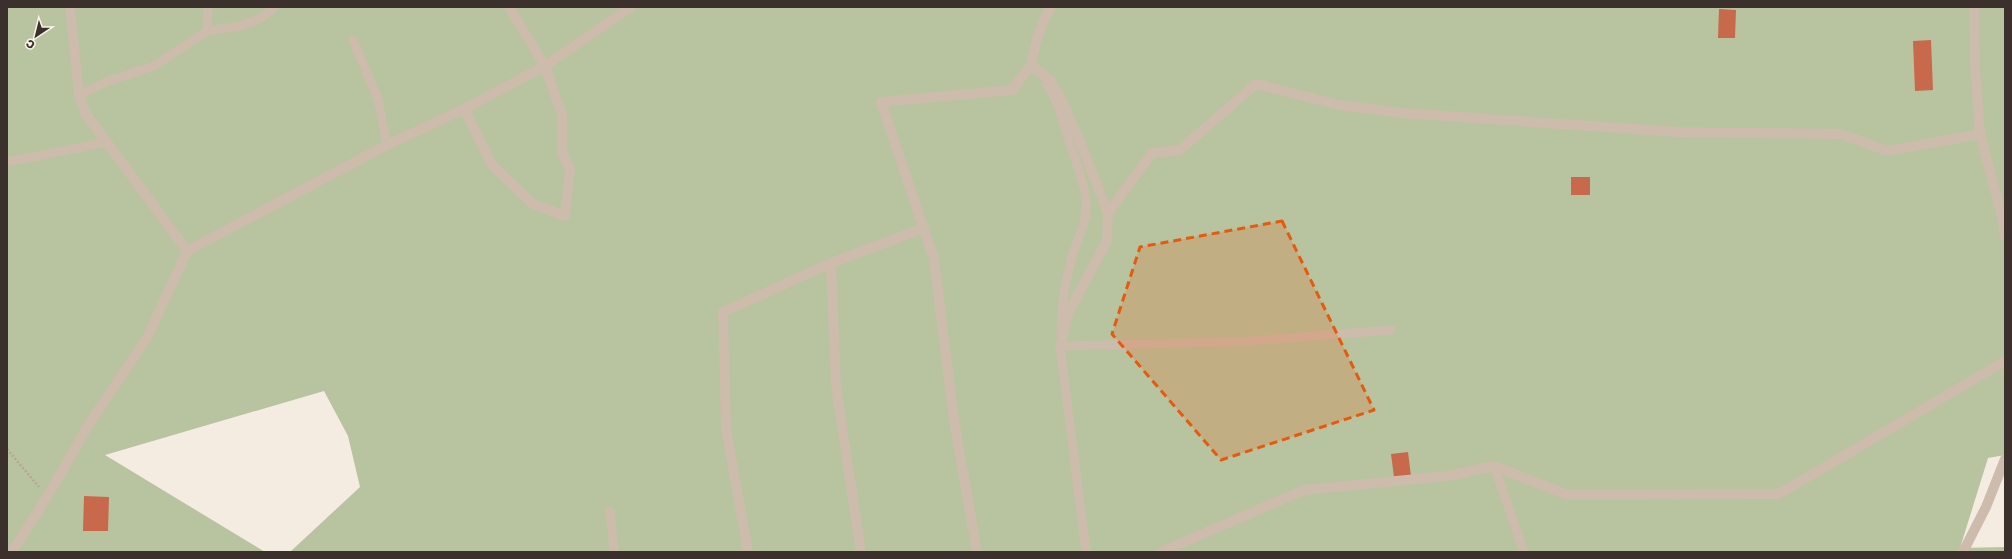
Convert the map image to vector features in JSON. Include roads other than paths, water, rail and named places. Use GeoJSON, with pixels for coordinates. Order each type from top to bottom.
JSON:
{"type":"FeatureCollection","features":[{"type":"Feature","properties":{"kind":"street"},"geometry":{"type":"LineString","coordinates":[[70,7],[79,95],[86,114],[187,251]]}},
{"type":"Feature","properties":{"kind":"street"},"geometry":{"type":"LineString","coordinates":[[464,109],[492,165],[533,204],[565,216],[570,169],[562,153],[562,115],[545,66],[509,7]]}},
{"type":"Feature","properties":{"kind":"street"},"geometry":{"type":"LineString","coordinates":[[12,552],[47,497],[89,424],[147,338],[187,251],[387,145],[464,109],[545,66],[631,7]]}},
{"type":"Feature","properties":{"kind":"street"},"geometry":{"type":"LineString","coordinates":[[977,552],[954,420],[934,258],[881,102],[1012,90],[1031,65],[1036,42],[1045,17],[1052,7]]}},
{"type":"Feature","properties":{"kind":"street"},"geometry":{"type":"LineString","coordinates":[[1974,7],[1975,66],[1980,134],[2002,216],[2005,236]]}},
{"type":"Feature","properties":{"kind":"street"},"geometry":{"type":"LineString","coordinates":[[1031,65],[1051,81],[1064,105],[1082,144],[1108,213],[1107,241],[1069,311],[1060,346]]}},
{"type":"Feature","properties":{"kind":"street"},"geometry":{"type":"LineString","coordinates":[[1108,213],[1152,154],[1180,150],[1256,84],[1339,105],[1402,113],[1678,132],[1840,134],[1888,151],[1980,134]]}},
{"type":"Feature","properties":{"kind":"street"},"geometry":{"type":"LineString","coordinates":[[748,552],[726,428],[723,312],[831,263],[924,228]]}},
{"type":"Feature","properties":{"kind":"street"},"geometry":{"type":"LineString","coordinates":[[831,263],[836,387],[861,552]]}},
{"type":"Feature","properties":{"kind":"street"},"geometry":{"type":"LineString","coordinates":[[1161,552],[1304,490],[1448,476],[1494,466],[1568,495],[1778,494],[2005,361]]}},
{"type":"Feature","properties":{"kind":"street"},"geometry":{"type":"LineString","coordinates":[[1963,552],[1986,507],[2005,459]]}},
{"type":"Feature","properties":{"kind":"lane"},"geometry":{"type":"LineString","coordinates":[[207,31],[208,7]]}},
{"type":"Feature","properties":{"kind":"lane"},"geometry":{"type":"LineString","coordinates":[[79,95],[106,82],[154,66],[207,31],[240,26],[261,18],[275,7]]}},
{"type":"Feature","properties":{"kind":"lane"},"geometry":{"type":"LineString","coordinates":[[353,40],[378,99],[387,145]]}},
{"type":"Feature","properties":{"kind":"lane"},"geometry":{"type":"LineString","coordinates":[[1031,65],[1048,85],[1060,114],[1086,201],[1083,225],[1071,259],[1065,283],[1061,308],[1060,346],[1086,552]]}},
{"type":"Feature","properties":{"kind":"lane"},"geometry":{"type":"LineString","coordinates":[[7,162],[108,142]]}},
{"type":"Feature","properties":{"kind":"lane"},"geometry":{"type":"LineString","coordinates":[[1060,346],[1236,342],[1391,330]]}},
{"type":"Feature","properties":{"kind":"lane"},"geometry":{"type":"LineString","coordinates":[[1494,466],[1524,552]]}},
{"type":"Feature","properties":{"kind":"lane"},"geometry":{"type":"LineString","coordinates":[[610,511],[614,552]]}}]}
